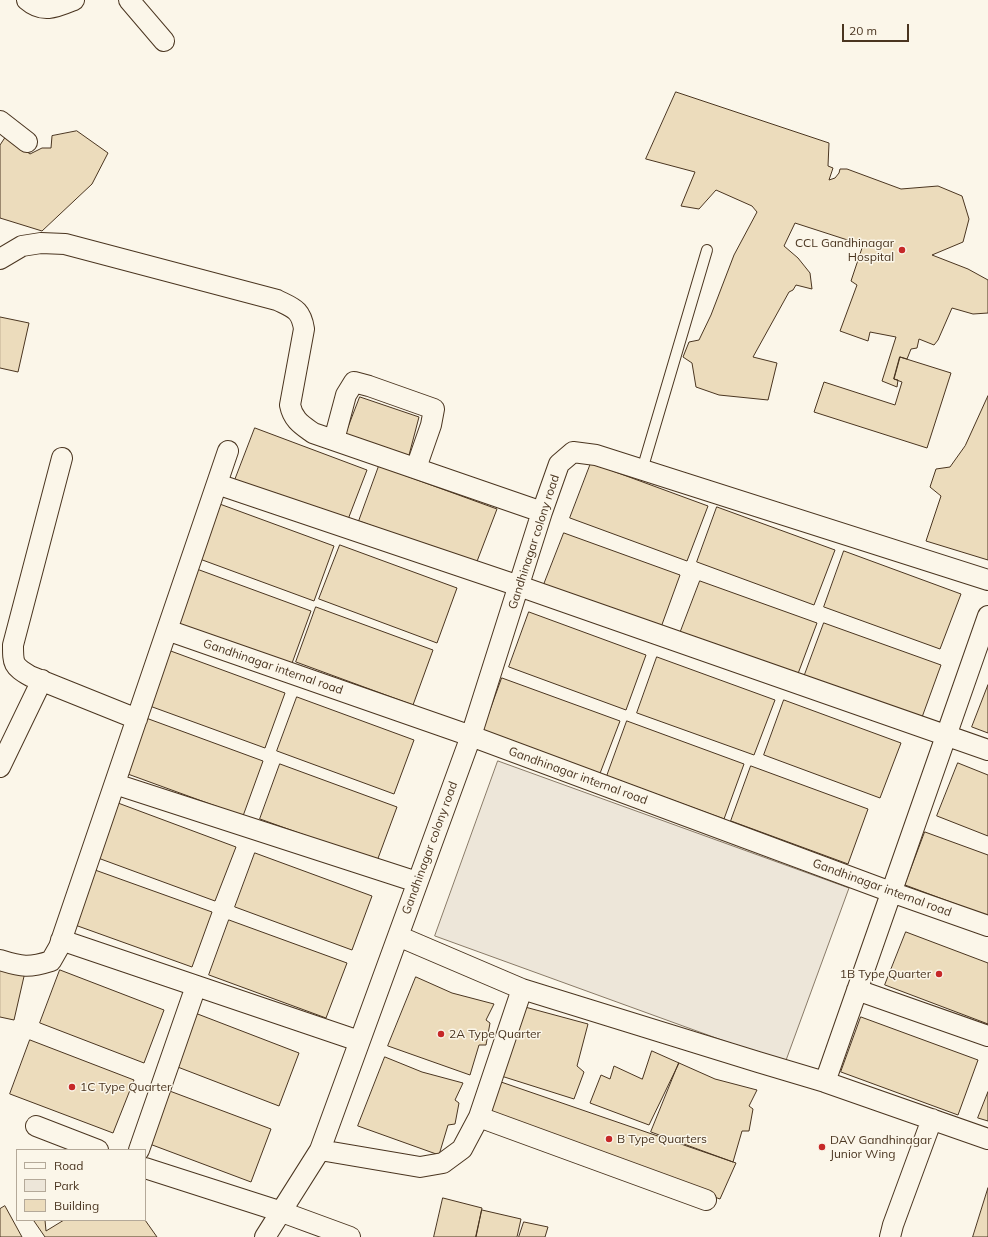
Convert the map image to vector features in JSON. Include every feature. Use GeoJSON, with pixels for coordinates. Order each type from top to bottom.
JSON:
{"type":"FeatureCollection","features":[{"type":"Feature","properties":{"kind":"street"},"geometry":{"type":"LineString","coordinates":[[27,0],[40,8],[54,8],[74,0]]}},
{"type":"Feature","properties":{"kind":"street"},"geometry":{"type":"LineString","coordinates":[[129,0],[164,41]]}},
{"type":"Feature","properties":{"kind":"street"},"geometry":{"type":"LineString","coordinates":[[0,121],[27,142]]}},
{"type":"Feature","properties":{"kind":"street"},"geometry":{"type":"LineString","coordinates":[[0,259],[22,246],[40,242],[65,244],[277,300],[294,308],[302,318],[304,329],[290,405],[292,414],[300,423],[313,433],[542,512]]}},
{"type":"Feature","properties":{"kind":"street"},"geometry":{"type":"LineString","coordinates":[[334,440],[346,395],[354,382],[369,386],[434,409],[431,425],[416,468]]}},
{"type":"Feature","properties":{"kind":"street"},"geometry":{"type":"LineString","coordinates":[[0,960],[17,966],[35,966],[51,961],[59,948],[228,450]]}},
{"type":"Feature","properties":{"kind":"street","name":"Gandhinagar colony road"},"geometry":{"type":"LineString","coordinates":[[265,1237],[320,1150],[471,736],[542,512],[559,464],[573,452],[596,455],[642,470]]}},
{"type":"Feature","properties":{"kind":"street"},"geometry":{"type":"LineString","coordinates":[[62,458],[13,645],[13,659],[17,669],[137,719]]}},
{"type":"Feature","properties":{"kind":"street"},"geometry":{"type":"LineString","coordinates":[[642,470],[988,580]]}},
{"type":"Feature","properties":{"kind":"street"},"geometry":{"type":"LineString","coordinates":[[217,484],[519,586],[988,750]]}},
{"type":"Feature","properties":{"kind":"street"},"geometry":{"type":"LineString","coordinates":[[825,1082],[988,616]]}},
{"type":"Feature","properties":{"kind":"street","name":"Gandhinagar internal road"},"geometry":{"type":"LineString","coordinates":[[167,630],[471,736],[891,892],[988,926]]}},
{"type":"Feature","properties":{"kind":"street"},"geometry":{"type":"LineString","coordinates":[[0,767],[42,680]]}},
{"type":"Feature","properties":{"kind":"street"},"geometry":{"type":"LineString","coordinates":[[115,784],[417,882]]}},
{"type":"Feature","properties":{"kind":"street"},"geometry":{"type":"LineString","coordinates":[[398,936],[522,989],[825,1082],[988,1139]]}},
{"type":"Feature","properties":{"kind":"street"},"geometry":{"type":"LineString","coordinates":[[61,940],[359,1041]]}},
{"type":"Feature","properties":{"kind":"street"},"geometry":{"type":"LineString","coordinates":[[139,1149],[196,986]]}},
{"type":"Feature","properties":{"kind":"street"},"geometry":{"type":"LineString","coordinates":[[320,1150],[420,1168],[443,1163],[462,1149],[479,1117],[522,989]]}},
{"type":"Feature","properties":{"kind":"street"},"geometry":{"type":"LineString","coordinates":[[857,990],[988,1036]]}},
{"type":"Feature","properties":{"kind":"street"},"geometry":{"type":"LineString","coordinates":[[479,1117],[706,1200]]}},
{"type":"Feature","properties":{"kind":"street"},"geometry":{"type":"LineString","coordinates":[[890,1237],[932,1119]]}},
{"type":"Feature","properties":{"kind":"street"},"geometry":{"type":"LineString","coordinates":[[36,1126],[95,1149]]}},
{"type":"Feature","properties":{"kind":"street"},"geometry":{"type":"LineString","coordinates":[[146,1168],[282,1212],[350,1237]]}},
{"type":"Feature","properties":{"kind":"lane"},"geometry":{"type":"LineString","coordinates":[[642,470],[707,250]]}},
{"type":"Feature","properties":{"kind":"green space"},"geometry":{"type":"Polygon","coordinates":[[[498,761],[849,888],[785,1063],[435,936],[498,761]]]}},
{"type":"Feature","properties":{"kind":"building","name":"CCL Gandhinagar Hospital"},"geometry":{"type":"Polygon","coordinates":[[[676,92],[829,143],[828,166],[833,168],[829,180],[835,178],[840,169],[847,169],[901,189],[938,186],[962,196],[969,219],[963,242],[932,255],[968,269],[988,280],[988,313],[973,314],[952,308],[938,340],[934,345],[919,339],[917,348],[911,349],[907,359],[900,357],[894,379],[898,380],[897,387],[882,381],[896,337],[870,332],[868,341],[840,331],[857,285],[851,281],[863,245],[795,223],[784,246],[798,258],[810,273],[812,289],[796,285],[793,290],[789,292],[753,357],[777,363],[768,400],[719,395],[696,387],[692,363],[683,357],[689,342],[699,340],[711,315],[734,255],[757,212],[752,206],[716,190],[699,209],[681,206],[695,172],[646,159],[676,92]]]}},
{"type":"Feature","properties":{"kind":"building"},"geometry":{"type":"Polygon","coordinates":[[[77,131],[108,153],[92,184],[42,231],[0,218],[0,145],[6,136],[30,154],[42,148],[51,148],[52,136],[77,131]]]}},
{"type":"Feature","properties":{"kind":"building"},"geometry":{"type":"Polygon","coordinates":[[[0,317],[29,323],[18,372],[0,368],[0,317]]]}},
{"type":"Feature","properties":{"kind":"building"},"geometry":{"type":"Polygon","coordinates":[[[900,357],[951,373],[927,448],[814,412],[824,382],[895,405],[902,382],[894,379],[900,357]]]}},
{"type":"Feature","properties":{"kind":"building"},"geometry":{"type":"Polygon","coordinates":[[[988,396],[988,560],[926,541],[941,496],[930,487],[936,469],[950,467],[965,446],[988,396]]]}},
{"type":"Feature","properties":{"kind":"building"},"geometry":{"type":"Polygon","coordinates":[[[360,397],[419,417],[408,459],[345,436],[360,397]]]}},
{"type":"Feature","properties":{"kind":"building"},"geometry":{"type":"Polygon","coordinates":[[[255,428],[367,470],[347,522],[235,480],[255,428]]]}},
{"type":"Feature","properties":{"kind":"building"},"geometry":{"type":"Polygon","coordinates":[[[591,463],[708,506],[687,561],[570,518],[591,463]]]}},
{"type":"Feature","properties":{"kind":"building"},"geometry":{"type":"Polygon","coordinates":[[[379,466],[497,509],[476,564],[359,521],[379,466]]]}},
{"type":"Feature","properties":{"kind":"building"},"geometry":{"type":"Polygon","coordinates":[[[217,503],[334,546],[314,601],[197,558],[217,503]]]}},
{"type":"Feature","properties":{"kind":"building"},"geometry":{"type":"Polygon","coordinates":[[[717,507],[835,550],[814,605],[697,562],[717,507]]]}},
{"type":"Feature","properties":{"kind":"building"},"geometry":{"type":"Polygon","coordinates":[[[564,533],[680,575],[660,630],[543,587],[564,533]]]}},
{"type":"Feature","properties":{"kind":"building"},"geometry":{"type":"Polygon","coordinates":[[[340,545],[457,588],[437,643],[319,599],[340,545]]]}},
{"type":"Feature","properties":{"kind":"building"},"geometry":{"type":"Polygon","coordinates":[[[844,551],[961,594],[940,649],[824,607],[844,551]]]}},
{"type":"Feature","properties":{"kind":"building"},"geometry":{"type":"Polygon","coordinates":[[[194,568],[311,611],[291,666],[174,623],[194,568]]]}},
{"type":"Feature","properties":{"kind":"building"},"geometry":{"type":"Polygon","coordinates":[[[700,581],[817,623],[796,679],[679,636],[700,581]]]}},
{"type":"Feature","properties":{"kind":"building"},"geometry":{"type":"Polygon","coordinates":[[[316,607],[433,650],[413,705],[296,662],[316,607]]]}},
{"type":"Feature","properties":{"kind":"building"},"geometry":{"type":"Polygon","coordinates":[[[529,612],[646,655],[626,710],[509,667],[529,612]]]}},
{"type":"Feature","properties":{"kind":"building"},"geometry":{"type":"Polygon","coordinates":[[[824,623],[941,665],[921,720],[804,677],[824,623]]]}},
{"type":"Feature","properties":{"kind":"building"},"geometry":{"type":"Polygon","coordinates":[[[168,650],[285,693],[265,748],[147,705],[168,650]]]}},
{"type":"Feature","properties":{"kind":"building"},"geometry":{"type":"Polygon","coordinates":[[[657,657],[775,700],[754,755],[637,713],[657,657]]]}},
{"type":"Feature","properties":{"kind":"building"},"geometry":{"type":"Polygon","coordinates":[[[502,678],[620,721],[599,776],[482,733],[502,678]]]}},
{"type":"Feature","properties":{"kind":"building"},"geometry":{"type":"Polygon","coordinates":[[[988,685],[988,733],[972,727],[988,685]]]}},
{"type":"Feature","properties":{"kind":"building"},"geometry":{"type":"Polygon","coordinates":[[[297,697],[414,740],[394,794],[277,751],[297,697]]]}},
{"type":"Feature","properties":{"kind":"building"},"geometry":{"type":"Polygon","coordinates":[[[784,700],[901,743],[880,798],[764,755],[784,700]]]}},
{"type":"Feature","properties":{"kind":"building"},"geometry":{"type":"Polygon","coordinates":[[[146,718],[263,761],[243,816],[125,773],[146,718]]]}},
{"type":"Feature","properties":{"kind":"building"},"geometry":{"type":"Polygon","coordinates":[[[627,721],[744,764],[724,819],[607,776],[627,721]]]}},
{"type":"Feature","properties":{"kind":"building"},"geometry":{"type":"Polygon","coordinates":[[[958,763],[988,775],[988,836],[937,816],[958,763]]]}},
{"type":"Feature","properties":{"kind":"building"},"geometry":{"type":"Polygon","coordinates":[[[280,764],[397,807],[377,861],[260,819],[280,764]]]}},
{"type":"Feature","properties":{"kind":"building"},"geometry":{"type":"Polygon","coordinates":[[[751,766],[868,809],[848,864],[731,821],[751,766]]]}},
{"type":"Feature","properties":{"kind":"building"},"geometry":{"type":"Polygon","coordinates":[[[118,803],[236,847],[215,901],[98,858],[118,803]]]}},
{"type":"Feature","properties":{"kind":"building"},"geometry":{"type":"Polygon","coordinates":[[[925,832],[988,855],[988,916],[905,885],[925,832]]]}},
{"type":"Feature","properties":{"kind":"building"},"geometry":{"type":"Polygon","coordinates":[[[255,853],[372,896],[352,950],[235,907],[255,853]]]}},
{"type":"Feature","properties":{"kind":"building"},"geometry":{"type":"Polygon","coordinates":[[[95,870],[212,912],[192,967],[75,925],[95,870]]]}},
{"type":"Feature","properties":{"kind":"building"},"geometry":{"type":"Polygon","coordinates":[[[229,920],[347,963],[326,1018],[209,975],[229,920]]]}},
{"type":"Feature","properties":{"kind":"building","name":"1B Type Quarter"},"geometry":{"type":"Polygon","coordinates":[[[906,932],[988,963],[988,1024],[885,985],[906,932]]]}},
{"type":"Feature","properties":{"kind":"building"},"geometry":{"type":"Polygon","coordinates":[[[0,966],[25,972],[14,1020],[0,1017],[0,966]]]}},
{"type":"Feature","properties":{"kind":"building","name":"1C Type Quarter"},"geometry":{"type":"Polygon","coordinates":[[[60,970],[164,1010],[144,1063],[40,1023],[60,970]]]}},
{"type":"Feature","properties":{"kind":"building","name":"2A Type Quarter"},"geometry":{"type":"Polygon","coordinates":[[[416,977],[452,993],[494,1004],[486,1020],[490,1023],[486,1045],[479,1045],[470,1075],[388,1046],[416,977]]]}},
{"type":"Feature","properties":{"kind":"building","name":"2A Type Quarter"},"geometry":{"type":"Polygon","coordinates":[[[525,1007],[588,1024],[577,1066],[584,1072],[574,1099],[498,1075],[525,1007]]]}},
{"type":"Feature","properties":{"kind":"building","name":"1C Type Quarter"},"geometry":{"type":"Polygon","coordinates":[[[195,1013],[299,1053],[279,1106],[175,1066],[195,1013]]]}},
{"type":"Feature","properties":{"kind":"building"},"geometry":{"type":"Polygon","coordinates":[[[861,1017],[978,1060],[958,1115],[841,1072],[861,1017]]]}},
{"type":"Feature","properties":{"kind":"building","name":"1C Type Quarter"},"geometry":{"type":"Polygon","coordinates":[[[30,1040],[134,1080],[113,1133],[10,1094],[30,1040]]]}},
{"type":"Feature","properties":{"kind":"building"},"geometry":{"type":"Polygon","coordinates":[[[652,1051],[679,1063],[649,1125],[590,1103],[601,1075],[610,1079],[614,1066],[642,1079],[652,1051]]]}},
{"type":"Feature","properties":{"kind":"building"},"geometry":{"type":"Polygon","coordinates":[[[385,1057],[422,1072],[463,1083],[455,1100],[459,1103],[455,1124],[448,1125],[439,1155],[358,1126],[385,1057]]]}},
{"type":"Feature","properties":{"kind":"building"},"geometry":{"type":"Polygon","coordinates":[[[679,1063],[715,1079],[757,1090],[749,1106],[753,1109],[749,1131],[742,1131],[733,1162],[651,1132],[679,1063]]]}},
{"type":"Feature","properties":{"kind":"building","name":"B Type Quarters"},"geometry":{"type":"Polygon","coordinates":[[[501,1082],[736,1163],[720,1199],[485,1114],[501,1082]]]}},
{"type":"Feature","properties":{"kind":"building","name":"1C Type Quarter"},"geometry":{"type":"Polygon","coordinates":[[[167,1090],[271,1129],[251,1182],[147,1143],[167,1090]]]}},
{"type":"Feature","properties":{"kind":"building"},"geometry":{"type":"Polygon","coordinates":[[[988,1092],[988,1121],[978,1118],[988,1092]]]}},
{"type":"Feature","properties":{"kind":"building"},"geometry":{"type":"Polygon","coordinates":[[[988,1188],[988,1237],[973,1237],[988,1188]]]}},
{"type":"Feature","properties":{"kind":"building"},"geometry":{"type":"Polygon","coordinates":[[[443,1198],[482,1208],[476,1237],[434,1237],[443,1198]]]}},
{"type":"Feature","properties":{"kind":"building"},"geometry":{"type":"Polygon","coordinates":[[[5,1206],[22,1237],[0,1237],[0,1209],[5,1206]]]}},
{"type":"Feature","properties":{"kind":"building"},"geometry":{"type":"Polygon","coordinates":[[[482,1210],[521,1219],[517,1237],[476,1237],[482,1210]]]}},
{"type":"Feature","properties":{"kind":"building"},"geometry":{"type":"Polygon","coordinates":[[[34,1221],[45,1221],[46,1231],[62,1221],[146,1221],[157,1237],[45,1237],[34,1221]]]}},
{"type":"Feature","properties":{"kind":"building"},"geometry":{"type":"Polygon","coordinates":[[[524,1222],[548,1227],[545,1237],[519,1237],[524,1222]]]}},
{"type":"Feature","properties":{"kind":"place","name":"CCL Gandhinagar Hospital"},"geometry":{"type":"Point","coordinates":[902,250]}},
{"type":"Feature","properties":{"kind":"place","name":"1B Type Quarter"},"geometry":{"type":"Point","coordinates":[939,974]}},
{"type":"Feature","properties":{"kind":"place","name":"2A Type Quarter"},"geometry":{"type":"Point","coordinates":[441,1034]}},
{"type":"Feature","properties":{"kind":"place","name":"1C Type Quarter"},"geometry":{"type":"Point","coordinates":[72,1087]}},
{"type":"Feature","properties":{"kind":"place","name":"B Type Quarters"},"geometry":{"type":"Point","coordinates":[609,1139]}},
{"type":"Feature","properties":{"kind":"place","name":"DAV Gandhinagar Junior Wing"},"geometry":{"type":"Point","coordinates":[822,1147]}}]}
